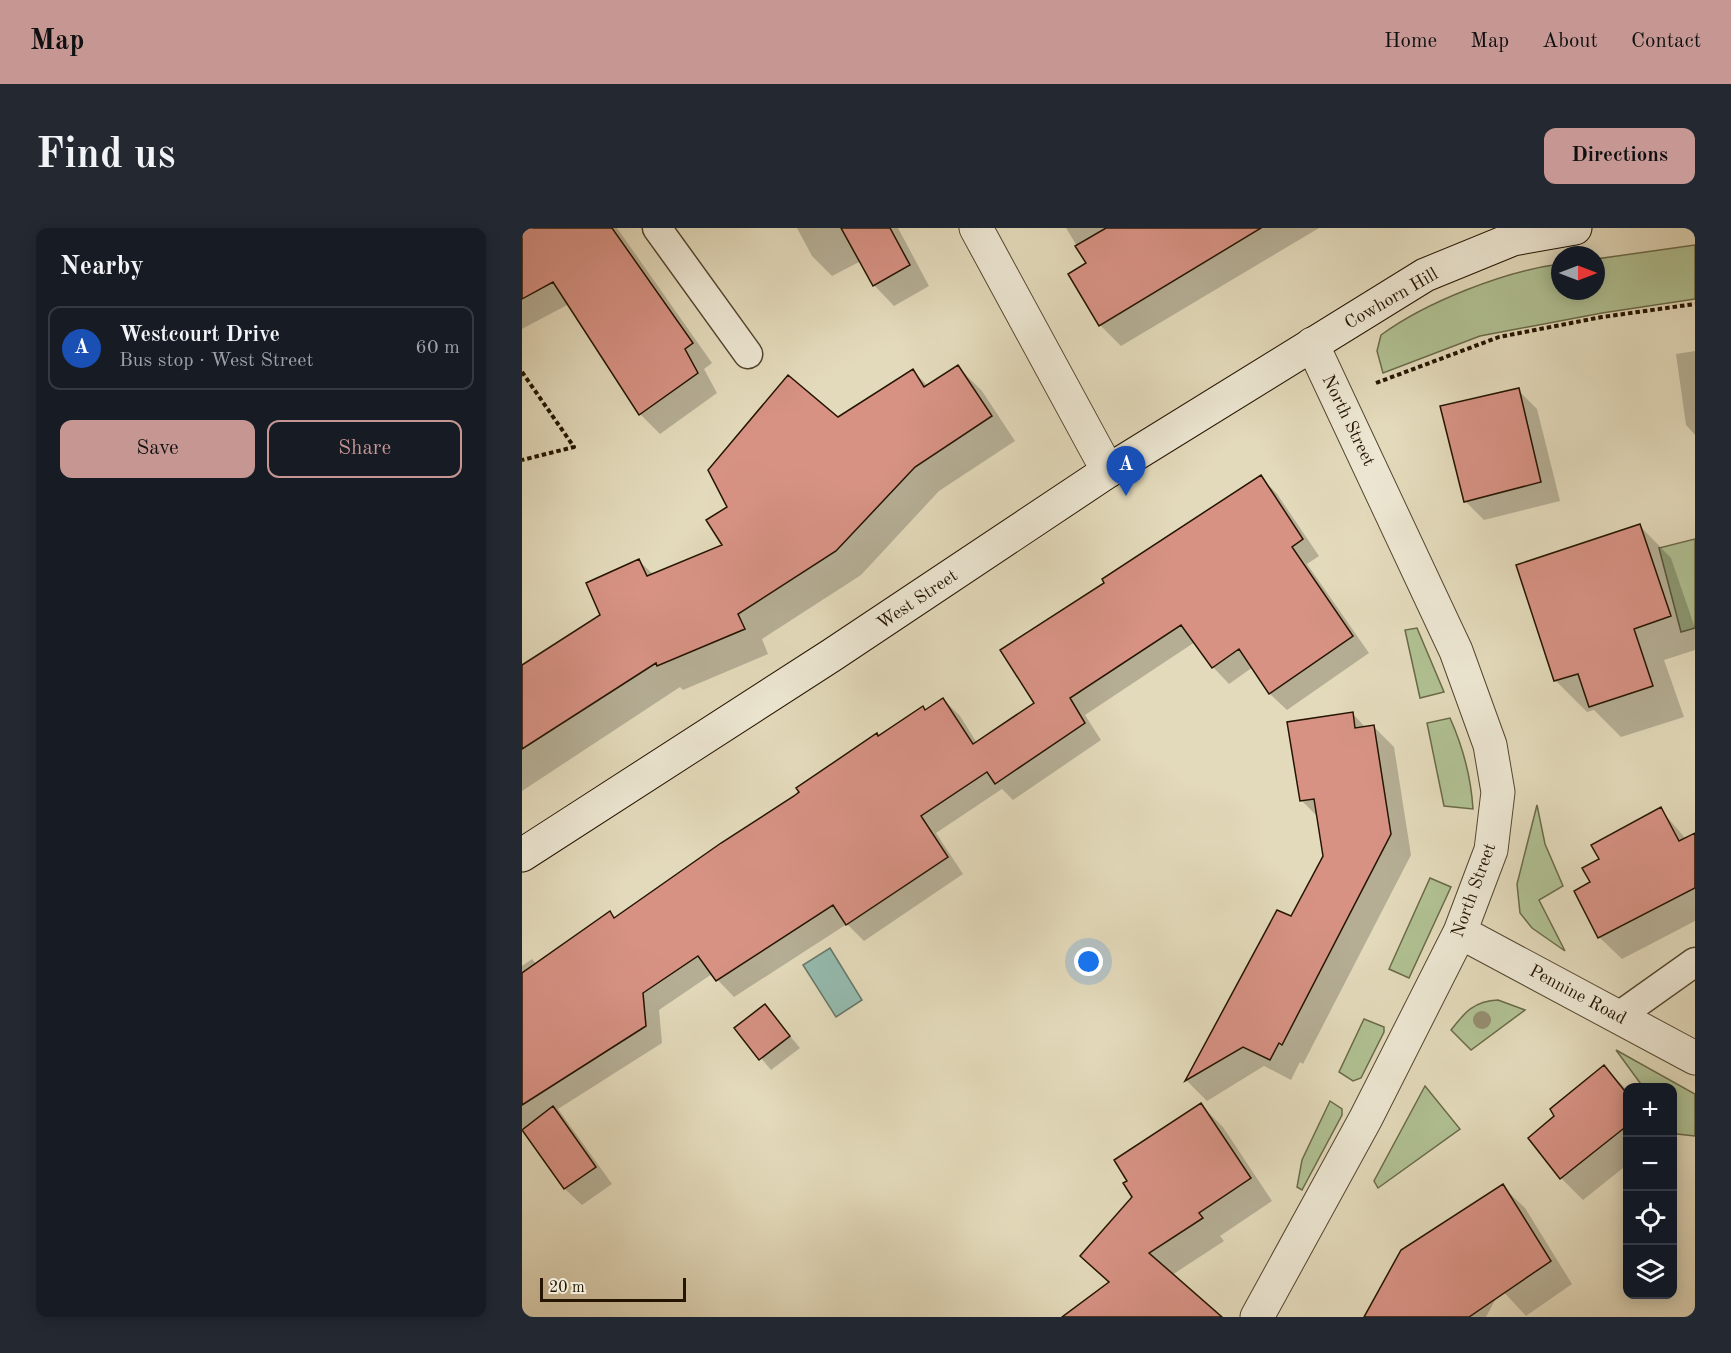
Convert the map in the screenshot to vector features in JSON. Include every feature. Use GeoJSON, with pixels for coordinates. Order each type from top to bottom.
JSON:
{"type":"FeatureCollection","features":[{"type":"Feature","properties":{"kind":"street"},"geometry":{"type":"LineString","coordinates":[[976,228],[1108,471]]}},
{"type":"Feature","properties":{"kind":"street","name":"Cowhorn Hill"},"geometry":{"type":"LineString","coordinates":[[1312,344],[1425,275],[1513,239],[1575,228]]}},
{"type":"Feature","properties":{"kind":"street","name":"West Street"},"geometry":{"type":"LineString","coordinates":[[522,855],[832,656],[1108,471],[1312,344]]}},
{"type":"Feature","properties":{"kind":"street","name":"North Street"},"geometry":{"type":"LineString","coordinates":[[1257,1317],[1366,1118],[1460,932],[1491,850],[1498,792],[1490,745],[1456,651],[1339,397],[1312,344]]}},
{"type":"Feature","properties":{"kind":"street","name":"Pennine Road"},"geometry":{"type":"LineString","coordinates":[[1460,932],[1695,1058]]}},
{"type":"Feature","properties":{"kind":"lane"},"geometry":{"type":"LineString","coordinates":[[657,228],[748,354]]}},
{"type":"Feature","properties":{"kind":"lane"},"geometry":{"type":"LineString","coordinates":[[1619,1016],[1695,962]]}},
{"type":"Feature","properties":{"kind":"path"},"geometry":{"type":"LineString","coordinates":[[1339,397],[1498,337],[1602,316],[1695,304]]}},
{"type":"Feature","properties":{"kind":"path"},"geometry":{"type":"LineString","coordinates":[[522,372],[574,447],[522,460]]}},
{"type":"Feature","properties":{"kind":"green space"},"geometry":{"type":"Polygon","coordinates":[[[1695,245],[1695,299],[1602,313],[1480,336],[1383,373],[1377,351],[1381,335],[1420,311],[1491,281],[1551,266],[1551,300],[1605,300],[1605,258],[1695,245]]]}},
{"type":"Feature","properties":{"kind":"green space"},"geometry":{"type":"Polygon","coordinates":[[[1695,539],[1695,628],[1681,632],[1659,548],[1695,539]]]}},
{"type":"Feature","properties":{"kind":"green space"},"geometry":{"type":"Polygon","coordinates":[[[1417,628],[1444,692],[1420,698],[1405,630],[1417,628]]]}},
{"type":"Feature","properties":{"kind":"green space"},"geometry":{"type":"Polygon","coordinates":[[[1450,718],[1466,762],[1473,809],[1444,806],[1427,723],[1450,718]]]}},
{"type":"Feature","properties":{"kind":"green space"},"geometry":{"type":"Polygon","coordinates":[[[1537,805],[1545,844],[1563,886],[1539,900],[1565,951],[1532,928],[1520,913],[1517,884],[1537,805]]]}},
{"type":"Feature","properties":{"kind":"green space"},"geometry":{"type":"Polygon","coordinates":[[[1430,878],[1451,887],[1409,978],[1389,969],[1430,878]]]}},
{"type":"Feature","properties":{"kind":"green space"},"geometry":{"type":"Polygon","coordinates":[[[1498,1000],[1525,1010],[1471,1050],[1451,1030],[1476,1005],[1498,1000]]]}},
{"type":"Feature","properties":{"kind":"green space"},"geometry":{"type":"Polygon","coordinates":[[[1364,1019],[1384,1027],[1384,1032],[1361,1078],[1353,1081],[1339,1072],[1364,1019]]]}},
{"type":"Feature","properties":{"kind":"green space"},"geometry":{"type":"Polygon","coordinates":[[[1616,1050],[1675,1083],[1640,1083],[1616,1050]]]}},
{"type":"Feature","properties":{"kind":"green space"},"geometry":{"type":"Polygon","coordinates":[[[1677,1084],[1695,1094],[1695,1136],[1677,1134],[1677,1084]]]}},
{"type":"Feature","properties":{"kind":"green space"},"geometry":{"type":"Polygon","coordinates":[[[1425,1086],[1460,1129],[1378,1188],[1374,1181],[1425,1086]]]}},
{"type":"Feature","properties":{"kind":"green space"},"geometry":{"type":"Polygon","coordinates":[[[1330,1101],[1342,1109],[1342,1115],[1302,1190],[1297,1187],[1302,1160],[1330,1101]]]}},
{"type":"Feature","properties":{"kind":"water"},"geometry":{"type":"Polygon","coordinates":[[[830,948],[862,1000],[836,1017],[803,965],[830,948]]]}},
{"type":"Feature","properties":{"kind":"building"},"geometry":{"type":"Polygon","coordinates":[[[522,228],[612,228],[693,343],[685,349],[698,373],[639,415],[553,282],[522,299],[522,228]]]}},
{"type":"Feature","properties":{"kind":"building"},"geometry":{"type":"Polygon","coordinates":[[[841,228],[890,228],[910,265],[873,286],[841,228]]]}},
{"type":"Feature","properties":{"kind":"building"},"geometry":{"type":"Polygon","coordinates":[[[1106,228],[1261,228],[1099,326],[1068,274],[1086,263],[1075,246],[1106,228]]]}},
{"type":"Feature","properties":{"kind":"building"},"geometry":{"type":"Polygon","coordinates":[[[958,365],[992,416],[915,467],[836,551],[738,614],[745,629],[657,666],[656,663],[522,749],[522,665],[600,615],[586,583],[639,559],[647,576],[722,545],[706,520],[727,507],[708,470],[788,375],[838,417],[913,369],[924,387],[958,365]]]}},
{"type":"Feature","properties":{"kind":"building"},"geometry":{"type":"Polygon","coordinates":[[[1519,388],[1541,482],[1464,502],[1440,406],[1519,388]]]}},
{"type":"Feature","properties":{"kind":"building"},"geometry":{"type":"Polygon","coordinates":[[[1261,475],[1303,539],[1292,547],[1353,636],[1269,694],[1239,649],[1212,668],[1181,625],[1070,698],[1085,723],[995,784],[987,772],[921,816],[948,857],[846,925],[833,905],[716,981],[698,956],[643,993],[646,1026],[522,1105],[522,973],[610,911],[614,918],[721,843],[794,796],[799,792],[796,788],[877,733],[878,736],[923,706],[925,710],[943,698],[973,744],[1034,703],[1000,650],[1104,583],[1102,579],[1261,475]]]}},
{"type":"Feature","properties":{"kind":"building"},"geometry":{"type":"Polygon","coordinates":[[[1640,524],[1671,616],[1634,629],[1653,686],[1589,707],[1578,674],[1554,681],[1516,565],[1640,524]]]}},
{"type":"Feature","properties":{"kind":"building"},"geometry":{"type":"Polygon","coordinates":[[[1353,712],[1355,728],[1374,725],[1391,834],[1282,1045],[1279,1043],[1270,1060],[1243,1047],[1185,1081],[1277,910],[1291,916],[1323,856],[1314,799],[1300,801],[1287,722],[1353,712]]]}},
{"type":"Feature","properties":{"kind":"building"},"geometry":{"type":"Polygon","coordinates":[[[1661,807],[1679,841],[1695,833],[1695,888],[1598,938],[1574,891],[1590,882],[1582,868],[1599,859],[1591,845],[1661,807]]]}},
{"type":"Feature","properties":{"kind":"building"},"geometry":{"type":"Polygon","coordinates":[[[765,1004],[790,1036],[759,1060],[734,1028],[765,1004]]]}},
{"type":"Feature","properties":{"kind":"building"},"geometry":{"type":"Polygon","coordinates":[[[1604,1065],[1623,1089],[1623,1129],[1560,1179],[1528,1138],[1554,1116],[1550,1109],[1604,1065]]]}},
{"type":"Feature","properties":{"kind":"building"},"geometry":{"type":"Polygon","coordinates":[[[1201,1103],[1251,1178],[1199,1213],[1203,1218],[1149,1253],[1222,1317],[1062,1317],[1109,1282],[1080,1256],[1132,1197],[1123,1183],[1127,1181],[1114,1160],[1201,1103]]]}},
{"type":"Feature","properties":{"kind":"building"},"geometry":{"type":"Polygon","coordinates":[[[553,1106],[596,1167],[564,1189],[522,1130],[553,1106]]]}},
{"type":"Feature","properties":{"kind":"building"},"geometry":{"type":"Polygon","coordinates":[[[1503,1184],[1551,1261],[1469,1317],[1364,1317],[1401,1250],[1503,1184]]]}},
{"type":"Feature","properties":{"kind":"place","name":"Westcourt Drive"},"geometry":{"type":"Point","coordinates":[1126,496]}}]}
